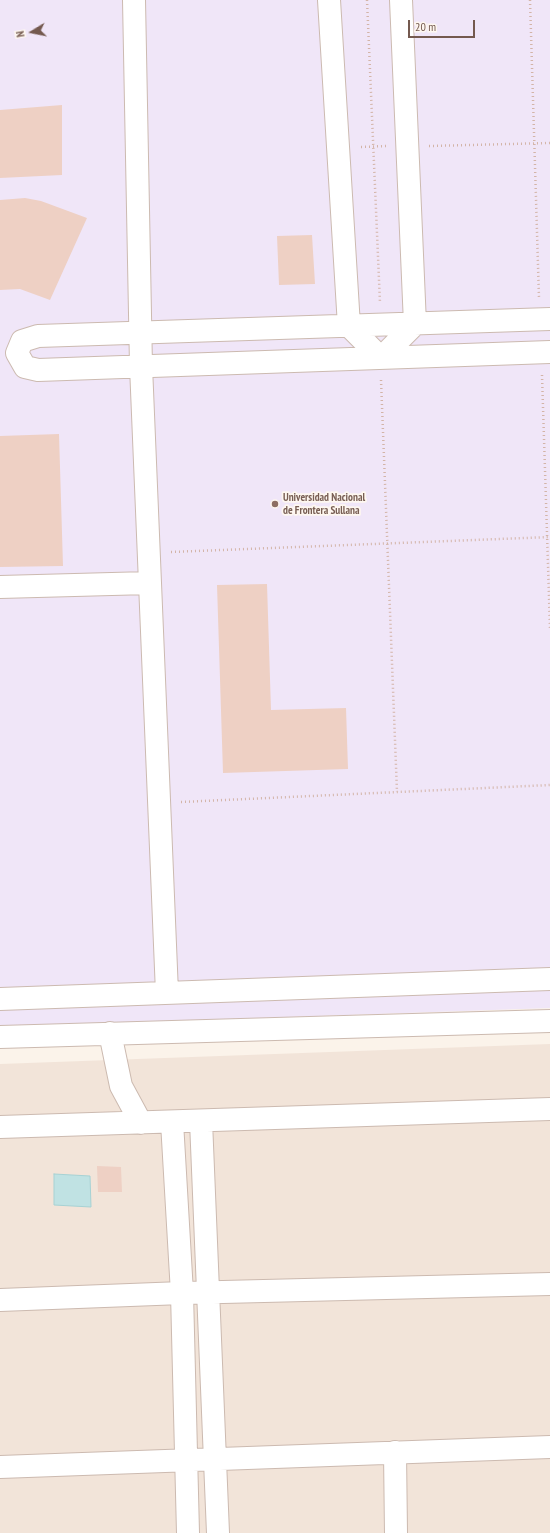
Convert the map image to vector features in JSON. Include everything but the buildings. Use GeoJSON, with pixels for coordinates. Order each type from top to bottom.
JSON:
{"type":"FeatureCollection","features":[{"type":"Feature","properties":{"kind":"street"},"geometry":{"type":"LineString","coordinates":[[134,0],[141,366],[167,993]]}},
{"type":"Feature","properties":{"kind":"street"},"geometry":{"type":"LineString","coordinates":[[329,0],[349,326],[381,358]]}},
{"type":"Feature","properties":{"kind":"street"},"geometry":{"type":"LineString","coordinates":[[381,358],[415,324],[401,0]]}},
{"type":"Feature","properties":{"kind":"street"},"geometry":{"type":"LineString","coordinates":[[550,319],[38,336],[22,341],[17,353],[25,367],[38,370],[550,352]]}},
{"type":"Feature","properties":{"kind":"street"},"geometry":{"type":"LineString","coordinates":[[0,587],[149,583]]}},
{"type":"Feature","properties":{"kind":"street"},"geometry":{"type":"LineString","coordinates":[[0,999],[550,979]]}},
{"type":"Feature","properties":{"kind":"street"},"geometry":{"type":"LineString","coordinates":[[0,1038],[110,1033],[550,1021]]}},
{"type":"Feature","properties":{"kind":"street"},"geometry":{"type":"LineString","coordinates":[[110,1033],[121,1086],[140,1123]]}},
{"type":"Feature","properties":{"kind":"street"},"geometry":{"type":"LineString","coordinates":[[0,1127],[550,1109]]}},
{"type":"Feature","properties":{"kind":"street"},"geometry":{"type":"LineString","coordinates":[[201,1121],[218,1533]]}},
{"type":"Feature","properties":{"kind":"street"},"geometry":{"type":"LineString","coordinates":[[172,1122],[182,1293],[188,1533]]}},
{"type":"Feature","properties":{"kind":"street"},"geometry":{"type":"LineString","coordinates":[[0,1300],[209,1292],[550,1284]]}},
{"type":"Feature","properties":{"kind":"street"},"geometry":{"type":"LineString","coordinates":[[0,1466],[550,1447]]}},
{"type":"Feature","properties":{"kind":"street"},"geometry":{"type":"LineString","coordinates":[[395,1452],[396,1533]]}},
{"type":"Feature","properties":{"kind":"path"},"geometry":{"type":"LineString","coordinates":[[367,0],[380,325]]}},
{"type":"Feature","properties":{"kind":"path"},"geometry":{"type":"LineString","coordinates":[[338,147],[550,143]]}},
{"type":"Feature","properties":{"kind":"path"},"geometry":{"type":"LineString","coordinates":[[381,358],[398,792]]}},
{"type":"Feature","properties":{"kind":"path"},"geometry":{"type":"LineString","coordinates":[[148,553],[550,537]]}},
{"type":"Feature","properties":{"kind":"path"},"geometry":{"type":"LineString","coordinates":[[159,803],[550,785]]}},
{"type":"Feature","properties":{"kind":"shaded area","name":"Universidad Nacional de Frontera Sullana"},"geometry":{"type":"Polygon","coordinates":[[[0,0],[550,0],[550,1008],[0,1027],[0,0]]]}},
{"type":"Feature","properties":{"kind":"shaded area"},"geometry":{"type":"Polygon","coordinates":[[[550,1044],[550,1533],[0,1533],[0,1064],[550,1044]]]}},
{"type":"Feature","properties":{"kind":"water"},"geometry":{"type":"Polygon","coordinates":[[[54,1174],[90,1176],[91,1207],[54,1205],[54,1174]]]}},
{"type":"Feature","properties":{"kind":"place","name":"Universidad Nacional de Frontera Sullana"},"geometry":{"type":"Point","coordinates":[275,504]}}]}
